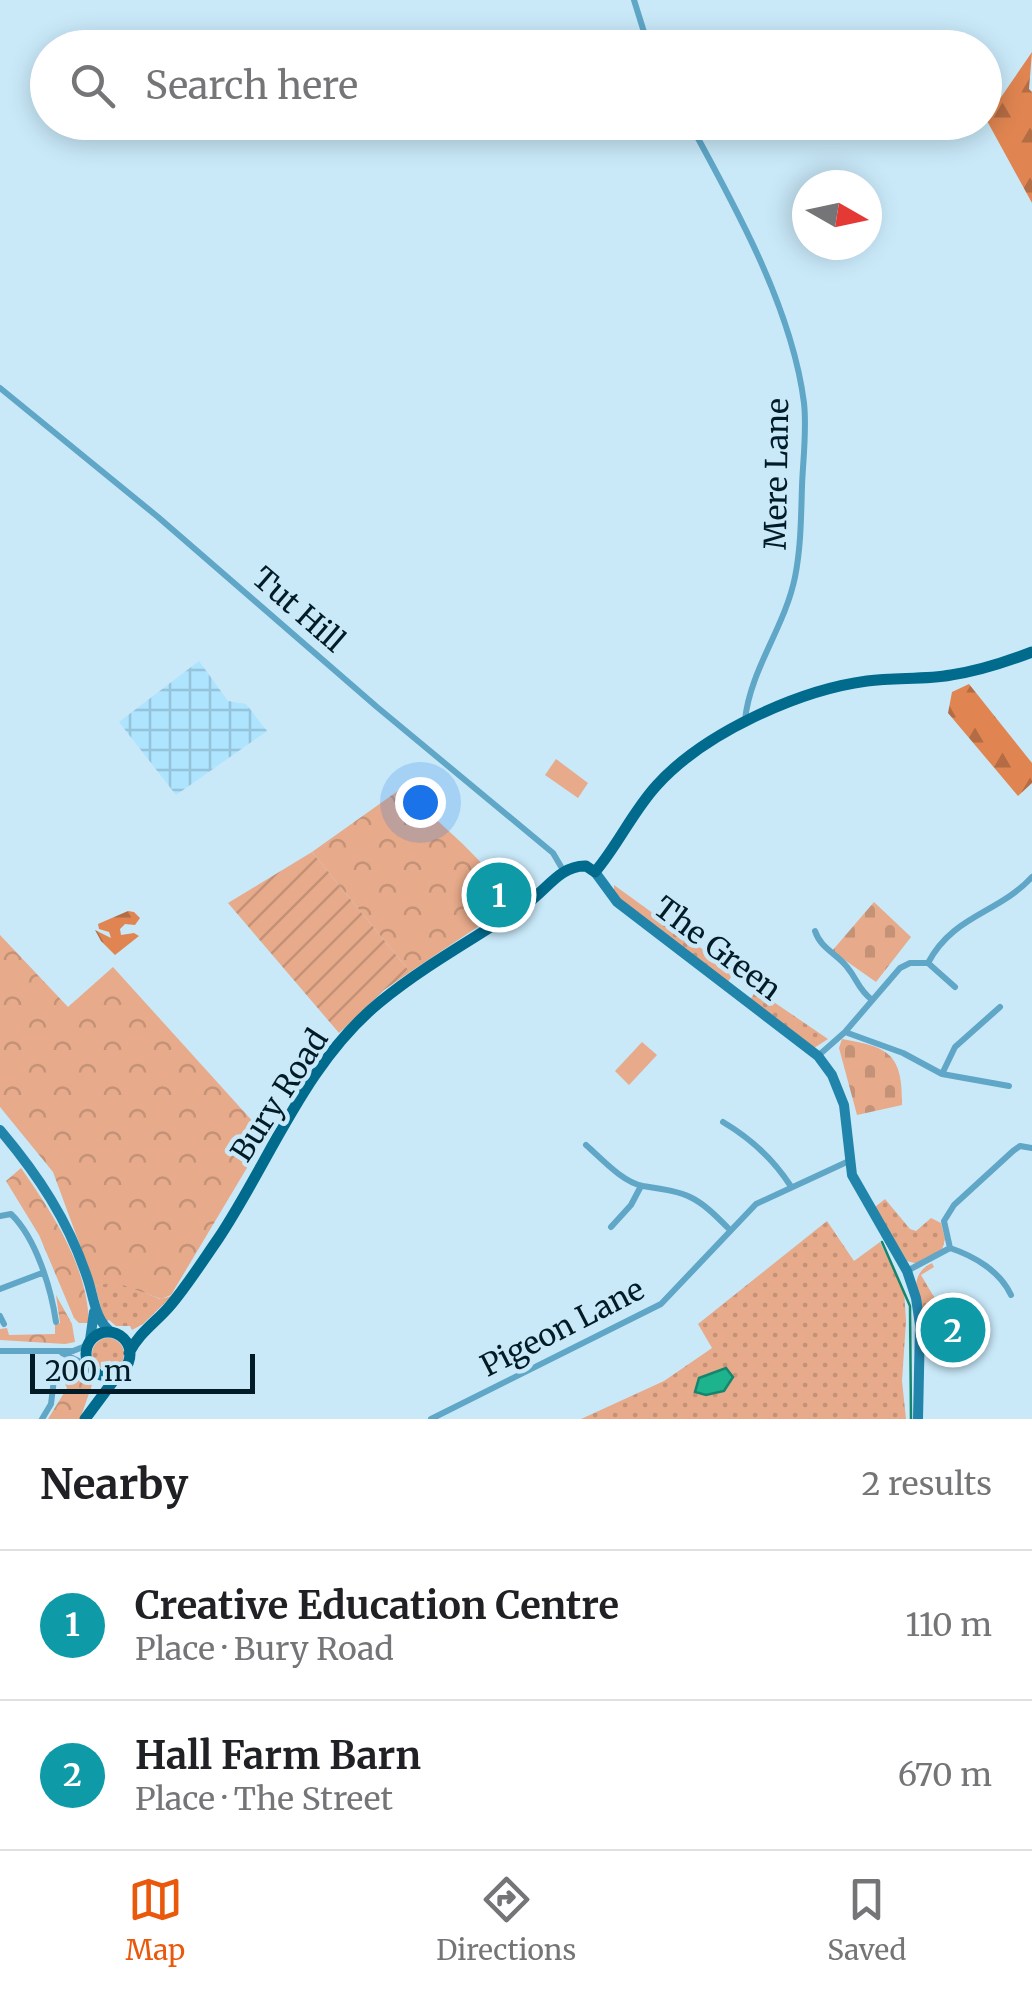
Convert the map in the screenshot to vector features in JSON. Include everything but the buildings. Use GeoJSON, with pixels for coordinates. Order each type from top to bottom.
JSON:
{"type":"FeatureCollection","features":[{"type":"Feature","properties":{"kind":"main road"},"geometry":{"type":"LineString","coordinates":[[563,870],[586,866],[595,872],[634,814],[665,777],[707,743],[745,720],[865,681],[950,676],[1032,652]]}},
{"type":"Feature","properties":{"kind":"main road","name":"Bury Road"},"geometry":{"type":"LineString","coordinates":[[130,1352],[180,1294],[220,1236],[297,1103],[356,1026],[378,1003],[534,899],[563,870]]}},
{"type":"Feature","properties":{"kind":"main road","name":"The Green"},"geometry":{"type":"LineString","coordinates":[[595,872],[616,902],[818,1056]]}},
{"type":"Feature","properties":{"kind":"main road"},"geometry":{"type":"LineString","coordinates":[[818,1056],[832,1075],[844,1105],[849,1161],[859,1190],[907,1271],[916,1298],[920,1325],[918,1419]]}},
{"type":"Feature","properties":{"kind":"main road"},"geometry":{"type":"LineString","coordinates":[[0,1130],[25,1160],[69,1228],[105,1327],[130,1352],[127,1364],[89,1414]]}},
{"type":"Feature","properties":{"kind":"main road"},"geometry":{"type":"LineString","coordinates":[[89,1414],[97,1383],[86,1359],[95,1306]]}},
{"type":"Feature","properties":{"kind":"main road"},"geometry":{"type":"LineString","coordinates":[[89,1343],[100,1334],[131,1334],[154,1323]]}},
{"type":"Feature","properties":{"kind":"main road"},"geometry":{"type":"LineString","coordinates":[[92,1369],[107,1376],[120,1372]]}},
{"type":"Feature","properties":{"kind":"street"},"geometry":{"type":"LineString","coordinates":[[634,0],[643,30]]}},
{"type":"Feature","properties":{"kind":"street","name":"Mere Lane"},"geometry":{"type":"LineString","coordinates":[[699,140],[782,320],[804,411],[800,548],[794,580],[784,618],[751,691],[745,720]]}},
{"type":"Feature","properties":{"kind":"street","name":"Tut Hill"},"geometry":{"type":"LineString","coordinates":[[0,388],[194,547],[377,707],[553,853],[563,870]]}},
{"type":"Feature","properties":{"kind":"street"},"geometry":{"type":"LineString","coordinates":[[928,962],[946,935],[962,922],[1007,899],[1032,877]]}},
{"type":"Feature","properties":{"kind":"street"},"geometry":{"type":"LineString","coordinates":[[814,931],[822,946],[846,966],[858,989],[872,1000]]}},
{"type":"Feature","properties":{"kind":"street"},"geometry":{"type":"LineString","coordinates":[[818,1056],[845,1032],[900,968],[928,962],[955,987]]}},
{"type":"Feature","properties":{"kind":"street"},"geometry":{"type":"LineString","coordinates":[[942,1074],[955,1047],[1000,1007]]}},
{"type":"Feature","properties":{"kind":"street"},"geometry":{"type":"LineString","coordinates":[[845,1032],[892,1048],[942,1074],[1009,1086]]}},
{"type":"Feature","properties":{"kind":"street"},"geometry":{"type":"LineString","coordinates":[[723,1122],[754,1142],[790,1185]]}},
{"type":"Feature","properties":{"kind":"street"},"geometry":{"type":"LineString","coordinates":[[586,1145],[613,1169],[641,1186],[663,1186],[691,1194],[730,1230]]}},
{"type":"Feature","properties":{"kind":"street"},"geometry":{"type":"LineString","coordinates":[[950,1248],[944,1221],[954,1205],[1020,1146],[1032,1148]]}},
{"type":"Feature","properties":{"kind":"street","name":"Pigeon Lane"},"geometry":{"type":"LineString","coordinates":[[431,1419],[660,1304],[756,1204],[849,1161]]}},
{"type":"Feature","properties":{"kind":"street"},"geometry":{"type":"LineString","coordinates":[[610,1227],[631,1205],[641,1186]]}},
{"type":"Feature","properties":{"kind":"street"},"geometry":{"type":"LineString","coordinates":[[0,1216],[11,1214],[20,1222],[42,1273],[56,1322]]}},
{"type":"Feature","properties":{"kind":"street"},"geometry":{"type":"LineString","coordinates":[[907,1271],[950,1248]]}},
{"type":"Feature","properties":{"kind":"street"},"geometry":{"type":"LineString","coordinates":[[950,1248],[984,1265],[998,1276],[1011,1295]]}},
{"type":"Feature","properties":{"kind":"street"},"geometry":{"type":"LineString","coordinates":[[0,1288],[42,1273]]}},
{"type":"Feature","properties":{"kind":"street"},"geometry":{"type":"LineString","coordinates":[[0,1351],[73,1350],[89,1343]]}},
{"type":"Feature","properties":{"kind":"street"},"geometry":{"type":"LineString","coordinates":[[56,1351],[92,1369]]}},
{"type":"Feature","properties":{"kind":"street"},"geometry":{"type":"LineString","coordinates":[[42,1419],[50,1404],[54,1380]]}},
{"type":"Feature","properties":{"kind":"shaded area"},"geometry":{"type":"Polygon","coordinates":[[[199,661],[228,701],[246,704],[267,731],[176,795],[119,722],[199,661]]]}},
{"type":"Feature","properties":{"kind":"shaded area"},"geometry":{"type":"Polygon","coordinates":[[[726,1368],[733,1377],[724,1391],[706,1395],[695,1392],[699,1378],[726,1368]]]}},
{"type":"Feature","properties":{"kind":"green space"},"geometry":{"type":"Polygon","coordinates":[[[1032,52],[1032,203],[998,140],[1002,140],[1002,96],[1032,52]]]}},
{"type":"Feature","properties":{"kind":"green space"},"geometry":{"type":"Polygon","coordinates":[[[969,684],[1032,763],[1032,783],[1018,796],[948,713],[952,692],[969,684]]]}},
{"type":"Feature","properties":{"kind":"green space"},"geometry":{"type":"Polygon","coordinates":[[[556,759],[588,783],[578,798],[545,775],[556,759]]]}},
{"type":"Feature","properties":{"kind":"green space"},"geometry":{"type":"Polygon","coordinates":[[[402,788],[496,880],[485,890],[496,908],[482,918],[482,924],[410,972],[312,852],[402,788]]]}},
{"type":"Feature","properties":{"kind":"green space"},"geometry":{"type":"Polygon","coordinates":[[[312,852],[410,972],[384,990],[339,1033],[228,903],[312,852]]]}},
{"type":"Feature","properties":{"kind":"green space"},"geometry":{"type":"Polygon","coordinates":[[[614,885],[734,972],[728,982],[614,894],[614,885]]]}},
{"type":"Feature","properties":{"kind":"green space"},"geometry":{"type":"Polygon","coordinates":[[[874,902],[911,937],[876,982],[832,951],[874,902]]]}},
{"type":"Feature","properties":{"kind":"green space"},"geometry":{"type":"Polygon","coordinates":[[[128,911],[140,918],[135,925],[125,924],[121,935],[139,936],[115,955],[95,930],[111,938],[98,924],[128,911]]]}},
{"type":"Feature","properties":{"kind":"green space"},"geometry":{"type":"Polygon","coordinates":[[[0,935],[68,1007],[113,967],[266,1136],[171,1295],[161,1299],[115,1282],[95,1286],[53,1172],[0,1107],[0,935]]]}},
{"type":"Feature","properties":{"kind":"green space"},"geometry":{"type":"Polygon","coordinates":[[[756,990],[828,1039],[814,1048],[750,1000],[756,990]]]}},
{"type":"Feature","properties":{"kind":"green space"},"geometry":{"type":"Polygon","coordinates":[[[842,1039],[871,1045],[890,1056],[900,1074],[902,1105],[857,1115],[839,1048],[842,1039]]]}},
{"type":"Feature","properties":{"kind":"green space"},"geometry":{"type":"Polygon","coordinates":[[[642,1042],[657,1055],[629,1085],[615,1071],[642,1042]]]}},
{"type":"Feature","properties":{"kind":"green space"},"geometry":{"type":"Polygon","coordinates":[[[21,1168],[56,1222],[75,1261],[89,1323],[79,1323],[74,1318],[39,1235],[6,1181],[21,1168]]]}},
{"type":"Feature","properties":{"kind":"green space"},"geometry":{"type":"Polygon","coordinates":[[[885,1199],[910,1229],[916,1231],[931,1218],[941,1223],[945,1239],[942,1250],[918,1264],[907,1261],[875,1207],[885,1199]]]}},
{"type":"Feature","properties":{"kind":"green space"},"geometry":{"type":"Polygon","coordinates":[[[827,1221],[854,1261],[880,1242],[904,1290],[902,1381],[906,1419],[581,1419],[664,1381],[712,1348],[698,1324],[827,1221]]]}},
{"type":"Feature","properties":{"kind":"green space"},"geometry":{"type":"Polygon","coordinates":[[[932,1263],[934,1267],[921,1275],[950,1324],[926,1333],[925,1315],[919,1316],[916,1285],[920,1273],[932,1263]]]}},
{"type":"Feature","properties":{"kind":"green space"},"geometry":{"type":"Polygon","coordinates":[[[115,1281],[160,1299],[172,1296],[132,1330],[130,1326],[116,1326],[109,1320],[105,1322],[95,1286],[115,1281]]]}},
{"type":"Feature","properties":{"kind":"green space"},"geometry":{"type":"Polygon","coordinates":[[[56,1295],[72,1324],[75,1342],[0,1340],[0,1329],[7,1328],[9,1335],[55,1334],[55,1325],[60,1323],[56,1295]]]}},
{"type":"Feature","properties":{"kind":"green space"},"geometry":{"type":"Polygon","coordinates":[[[108,1338],[119,1343],[124,1354],[119,1365],[108,1370],[97,1365],[92,1354],[97,1343],[108,1338]]]}},
{"type":"Feature","properties":{"kind":"green space"},"geometry":{"type":"Polygon","coordinates":[[[53,1359],[73,1369],[80,1382],[92,1385],[80,1419],[48,1419],[67,1388],[53,1359]]]}},
{"type":"Feature","properties":{"kind":"waterway"},"geometry":{"type":"LineString","coordinates":[[882,1242],[910,1306],[911,1419]]}},
{"type":"Feature","properties":{"kind":"place","name":"Creative Education Centre"},"geometry":{"type":"Point","coordinates":[499,895]}},
{"type":"Feature","properties":{"kind":"place","name":"Hall Farm Barn"},"geometry":{"type":"Point","coordinates":[953,1330]}}]}
